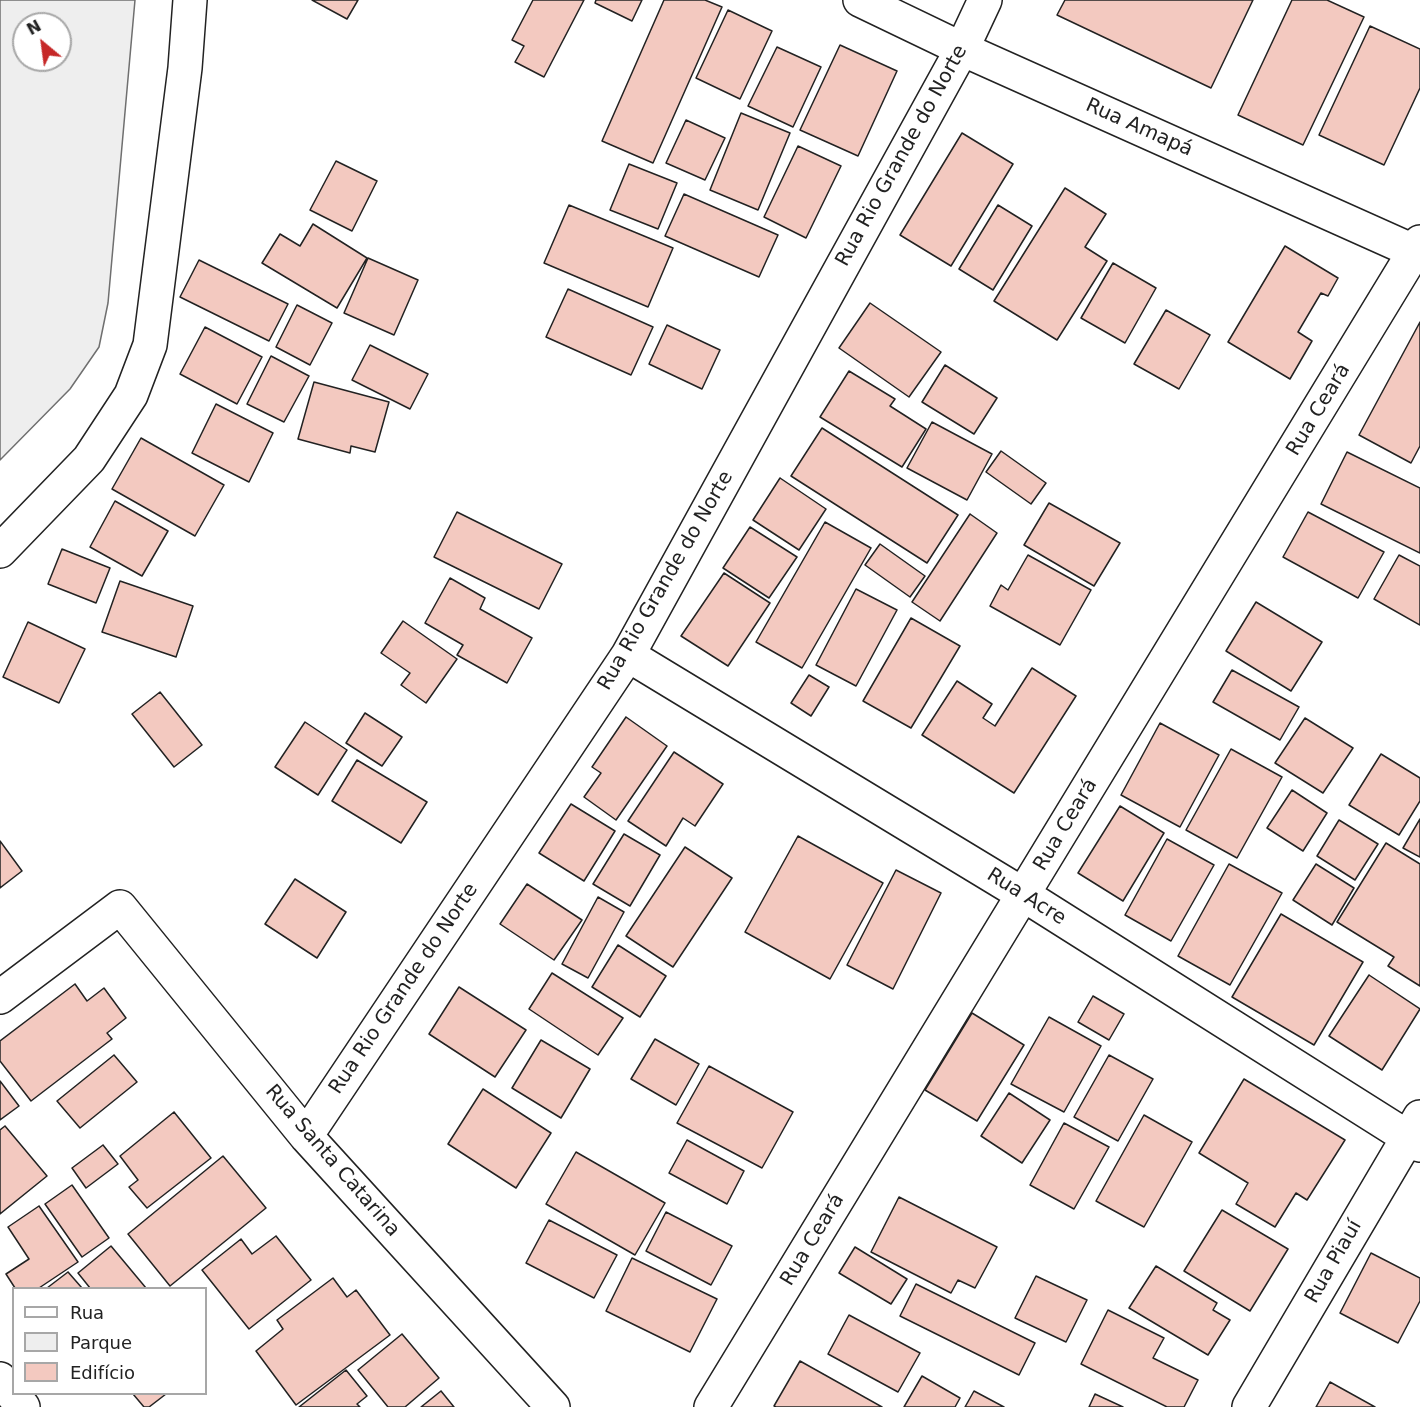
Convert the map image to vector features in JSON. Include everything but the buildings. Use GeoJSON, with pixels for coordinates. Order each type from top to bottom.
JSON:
{"type":"FeatureCollection","features":[{"type":"Feature","properties":{"kind":"street"},"geometry":{"type":"LineString","coordinates":[[0,551],[89,459],[131,395],[150,345],[185,68],[190,0]]}},
{"type":"Feature","properties":{"kind":"street","name":"Rua Amapá"},"geometry":{"type":"LineString","coordinates":[[860,0],[962,49],[1419,249]]}},
{"type":"Feature","properties":{"kind":"street","name":"Rua Rio Grande do Norte"},"geometry":{"type":"LineString","coordinates":[[306,1136],[628,655],[962,49],[985,0]]}},
{"type":"Feature","properties":{"kind":"street","name":"Rua Ceará"},"geometry":{"type":"LineString","coordinates":[[711,1407],[1419,249]]}},
{"type":"Feature","properties":{"kind":"street","name":"Rua Acre"},"geometry":{"type":"LineString","coordinates":[[628,655],[1415,1133]]}},
{"type":"Feature","properties":{"kind":"street","name":"Rua Santa Catarina"},"geometry":{"type":"LineString","coordinates":[[0,997],[120,907],[306,1136],[553,1407]]}},
{"type":"Feature","properties":{"kind":"street","name":"Rua Piauí"},"geometry":{"type":"LineString","coordinates":[[1249,1407],[1415,1133]]}},
{"type":"Feature","properties":{"kind":"street"},"geometry":{"type":"LineString","coordinates":[[0,1379],[12,1394]]}},
{"type":"Feature","properties":{"kind":"street"},"geometry":{"type":"LineString","coordinates":[[13,1395],[23,1407]]}},
{"type":"Feature","properties":{"kind":"green space"},"geometry":{"type":"Polygon","coordinates":[[[0,0],[135,0],[108,303],[99,347],[70,389],[0,460],[0,0]]]}}]}
